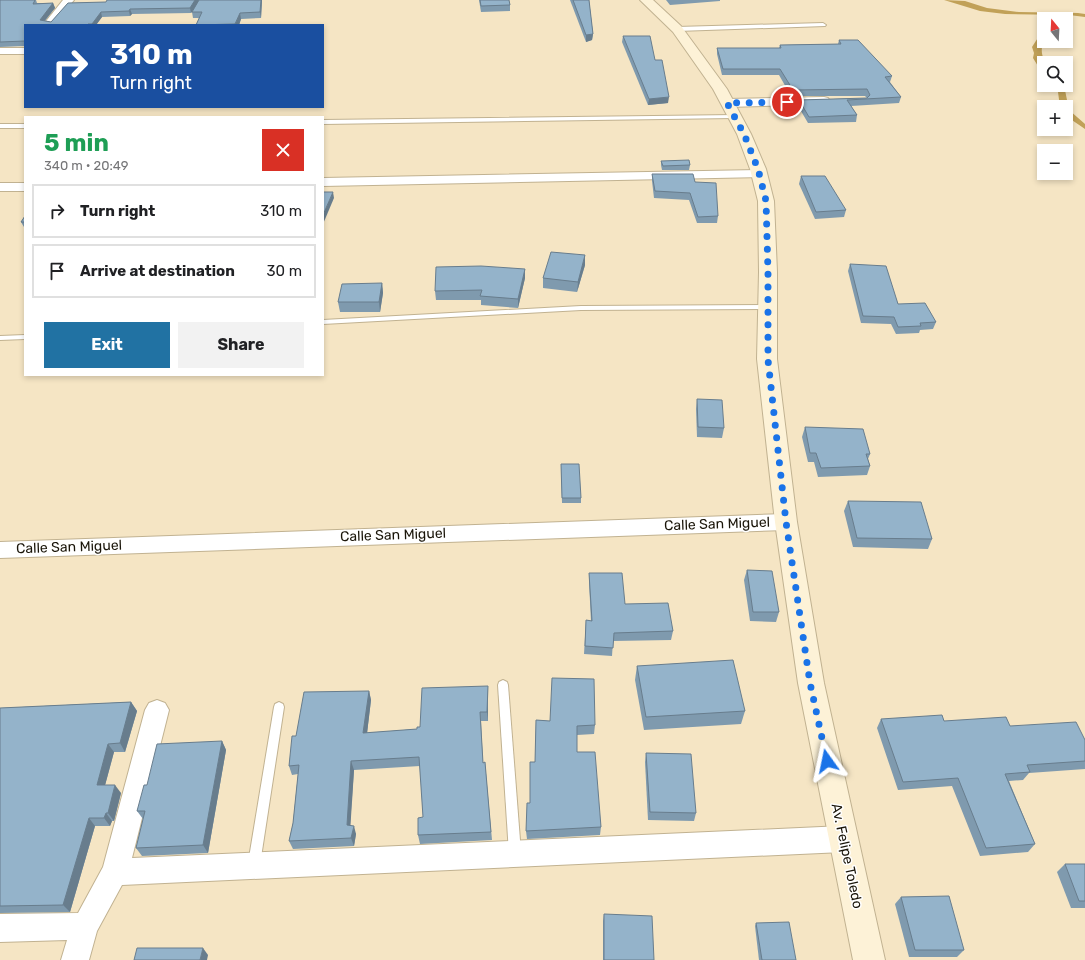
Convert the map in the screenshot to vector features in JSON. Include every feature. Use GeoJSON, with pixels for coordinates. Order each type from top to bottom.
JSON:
{"type":"FeatureCollection","features":[{"type":"Feature","properties":{"kind":"main road","name":"Av. Felipe Toledo"},"geometry":{"type":"LineString","coordinates":[[646,0],[676,28],[701,61],[744,134],[759,174],[766,201],[768,360],[786,522],[810,683],[869,960]]}},
{"type":"Feature","properties":{"kind":"street"},"geometry":{"type":"LineString","coordinates":[[49,24],[63,4],[69,0]]}},
{"type":"Feature","properties":{"kind":"street"},"geometry":{"type":"LineString","coordinates":[[0,51],[24,50]]}},
{"type":"Feature","properties":{"kind":"street"},"geometry":{"type":"LineString","coordinates":[[730,110],[838,100]]}},
{"type":"Feature","properties":{"kind":"street"},"geometry":{"type":"LineString","coordinates":[[324,182],[759,174]]}},
{"type":"Feature","properties":{"kind":"street"},"geometry":{"type":"LineString","coordinates":[[0,187],[24,187]]}},
{"type":"Feature","properties":{"kind":"street","name":"Calle San Miguel"},"geometry":{"type":"LineString","coordinates":[[0,550],[786,522]]}},
{"type":"Feature","properties":{"kind":"street"},"geometry":{"type":"LineString","coordinates":[[76,960],[85,926],[115,872],[157,710]]}},
{"type":"Feature","properties":{"kind":"street"},"geometry":{"type":"LineString","coordinates":[[115,872],[843,839]]}},
{"type":"Feature","properties":{"kind":"street"},"geometry":{"type":"LineString","coordinates":[[0,928],[85,926]]}},
{"type":"Feature","properties":{"kind":"lane"},"geometry":{"type":"LineString","coordinates":[[676,28],[823,25]]}},
{"type":"Feature","properties":{"kind":"lane"},"geometry":{"type":"LineString","coordinates":[[324,122],[730,110]]}},
{"type":"Feature","properties":{"kind":"lane"},"geometry":{"type":"LineString","coordinates":[[0,126],[24,126]]}},
{"type":"Feature","properties":{"kind":"lane"},"geometry":{"type":"LineString","coordinates":[[324,322],[581,308],[768,307]]}},
{"type":"Feature","properties":{"kind":"lane"},"geometry":{"type":"LineString","coordinates":[[0,338],[24,337]]}},
{"type":"Feature","properties":{"kind":"lane"},"geometry":{"type":"LineString","coordinates":[[503,685],[515,854]]}},
{"type":"Feature","properties":{"kind":"lane"},"geometry":{"type":"LineString","coordinates":[[253,866],[279,707]]}},
{"type":"Feature","properties":{"kind":"shaded area"},"geometry":{"type":"Polygon","coordinates":[[[944,0],[965,1],[987,8],[1019,12],[1037,12],[1037,14],[1005,14],[980,11],[944,0]]]}},
{"type":"Feature","properties":{"kind":"shaded area"},"geometry":{"type":"Polygon","coordinates":[[[1073,13],[1085,14],[1085,17],[1073,16],[1073,13]]]}},
{"type":"Feature","properties":{"kind":"shaded area"},"geometry":{"type":"Polygon","coordinates":[[[1037,39],[1037,48],[1042,48],[1043,56],[1037,56],[1037,65],[1033,58],[1034,53],[1032,47],[1037,39]]]}},
{"type":"Feature","properties":{"kind":"shaded area"},"geometry":{"type":"Polygon","coordinates":[[[1058,92],[1065,92],[1067,100],[1059,100],[1058,92]]]}},
{"type":"Feature","properties":{"kind":"shaded area"},"geometry":{"type":"Polygon","coordinates":[[[1073,114],[1085,124],[1085,129],[1073,121],[1073,114]]]}},
{"type":"Feature","properties":{"kind":"building"},"geometry":{"type":"Polygon","coordinates":[[[0,0],[35,0],[33,4],[53,3],[40,20],[51,22],[68,3],[106,2],[107,0],[195,0],[190,8],[130,9],[129,11],[101,12],[92,24],[24,24],[24,41],[0,42],[0,0]]]}},
{"type":"Feature","properties":{"kind":"building"},"geometry":{"type":"Polygon","coordinates":[[[199,0],[261,0],[260,12],[240,13],[235,24],[196,24],[202,12],[192,12],[199,0]]]}},
{"type":"Feature","properties":{"kind":"building"},"geometry":{"type":"Polygon","coordinates":[[[480,0],[509,0],[510,5],[481,6],[480,0]]]}},
{"type":"Feature","properties":{"kind":"building"},"geometry":{"type":"Polygon","coordinates":[[[573,0],[589,0],[593,34],[586,35],[573,0]]]}},
{"type":"Feature","properties":{"kind":"building"},"geometry":{"type":"Polygon","coordinates":[[[623,36],[650,36],[655,60],[662,60],[669,97],[649,99],[623,36]]]}},
{"type":"Feature","properties":{"kind":"building"},"geometry":{"type":"Polygon","coordinates":[[[839,40],[858,40],[892,76],[885,77],[901,97],[847,100],[857,115],[809,117],[799,100],[867,98],[870,95],[867,89],[793,90],[780,69],[723,69],[717,48],[781,48],[780,45],[841,44],[839,40]]]}},
{"type":"Feature","properties":{"kind":"building"},"geometry":{"type":"Polygon","coordinates":[[[689,160],[690,165],[663,166],[661,161],[689,160]]]}},
{"type":"Feature","properties":{"kind":"building"},"geometry":{"type":"Polygon","coordinates":[[[652,174],[693,174],[695,182],[716,183],[718,216],[698,217],[690,193],[655,191],[652,174]]]}},
{"type":"Feature","properties":{"kind":"building"},"geometry":{"type":"Polygon","coordinates":[[[801,176],[825,176],[846,210],[816,212],[801,176]]]}},
{"type":"Feature","properties":{"kind":"building"},"geometry":{"type":"Polygon","coordinates":[[[324,192],[333,192],[324,213],[324,192]]]}},
{"type":"Feature","properties":{"kind":"building"},"geometry":{"type":"Polygon","coordinates":[[[551,252],[585,255],[578,282],[543,278],[551,252]]]}},
{"type":"Feature","properties":{"kind":"building"},"geometry":{"type":"Polygon","coordinates":[[[850,264],[886,266],[898,304],[925,303],[936,322],[920,323],[921,326],[898,327],[894,317],[863,316],[850,264]]]}},
{"type":"Feature","properties":{"kind":"building"},"geometry":{"type":"Polygon","coordinates":[[[481,266],[525,269],[518,299],[480,296],[482,290],[435,291],[436,267],[481,266]]]}},
{"type":"Feature","properties":{"kind":"building"},"geometry":{"type":"Polygon","coordinates":[[[382,283],[379,302],[338,302],[342,284],[382,283]]]}},
{"type":"Feature","properties":{"kind":"building"},"geometry":{"type":"Polygon","coordinates":[[[697,399],[722,400],[724,428],[698,427],[697,399]]]}},
{"type":"Feature","properties":{"kind":"building"},"geometry":{"type":"Polygon","coordinates":[[[805,427],[863,429],[870,454],[866,454],[870,466],[821,468],[816,453],[810,453],[805,427]]]}},
{"type":"Feature","properties":{"kind":"building"},"geometry":{"type":"Polygon","coordinates":[[[561,464],[579,464],[581,498],[562,498],[561,464]]]}},
{"type":"Feature","properties":{"kind":"building"},"geometry":{"type":"Polygon","coordinates":[[[848,501],[921,502],[932,539],[857,538],[848,501]]]}},
{"type":"Feature","properties":{"kind":"building"},"geometry":{"type":"Polygon","coordinates":[[[747,570],[772,571],[779,612],[753,612],[747,570]]]}},
{"type":"Feature","properties":{"kind":"building"},"geometry":{"type":"Polygon","coordinates":[[[589,573],[622,573],[625,604],[668,603],[673,631],[614,633],[613,648],[585,646],[586,620],[592,621],[589,573]]]}},
{"type":"Feature","properties":{"kind":"building"},"geometry":{"type":"Polygon","coordinates":[[[733,660],[745,711],[646,717],[637,666],[733,660]]]}},
{"type":"Feature","properties":{"kind":"building"},"geometry":{"type":"Polygon","coordinates":[[[552,678],[594,679],[595,725],[577,726],[577,752],[595,752],[601,827],[526,831],[527,803],[530,803],[530,762],[535,762],[536,720],[550,721],[552,678]]]}},
{"type":"Feature","properties":{"kind":"building"},"geometry":{"type":"Polygon","coordinates":[[[488,686],[487,712],[480,712],[483,763],[485,762],[491,832],[418,835],[418,818],[423,817],[419,757],[351,761],[347,825],[354,826],[351,838],[289,841],[293,823],[299,765],[289,766],[292,736],[296,736],[304,692],[369,691],[363,733],[417,729],[417,727],[420,727],[422,688],[488,686]]]}},
{"type":"Feature","properties":{"kind":"building"},"geometry":{"type":"Polygon","coordinates":[[[131,702],[120,743],[108,744],[97,785],[115,785],[108,813],[106,813],[104,818],[89,818],[63,905],[0,906],[0,708],[131,702]]]}},
{"type":"Feature","properties":{"kind":"building"},"geometry":{"type":"Polygon","coordinates":[[[942,715],[944,721],[1006,717],[1010,726],[1076,722],[1085,740],[1085,761],[1027,765],[1030,772],[1005,774],[1035,844],[986,848],[958,778],[903,782],[881,719],[942,715]]]}},
{"type":"Feature","properties":{"kind":"building"},"geometry":{"type":"Polygon","coordinates":[[[222,741],[203,845],[136,848],[145,811],[137,811],[144,785],[147,785],[157,744],[222,741]]]}},
{"type":"Feature","properties":{"kind":"building"},"geometry":{"type":"Polygon","coordinates":[[[646,753],[691,754],[696,813],[650,812],[646,753]]]}},
{"type":"Feature","properties":{"kind":"building"},"geometry":{"type":"Polygon","coordinates":[[[1065,864],[1085,864],[1085,901],[1079,901],[1065,864]]]}},
{"type":"Feature","properties":{"kind":"building"},"geometry":{"type":"Polygon","coordinates":[[[949,896],[964,950],[915,950],[901,897],[949,896]]]}},
{"type":"Feature","properties":{"kind":"building"},"geometry":{"type":"Polygon","coordinates":[[[604,914],[652,916],[654,960],[604,960],[604,914]]]}},
{"type":"Feature","properties":{"kind":"building"},"geometry":{"type":"Polygon","coordinates":[[[789,922],[796,960],[762,960],[756,923],[789,922]]]}},
{"type":"Feature","properties":{"kind":"building"},"geometry":{"type":"Polygon","coordinates":[[[137,948],[203,948],[200,960],[134,960],[137,948]]]}},
{"type":"Feature","properties":{"kind":"route"},"geometry":{"type":"LineString","coordinates":[[787,102],[727,103],[744,134],[758,169],[766,201],[768,360],[786,522],[810,683],[827,761]]}}]}
